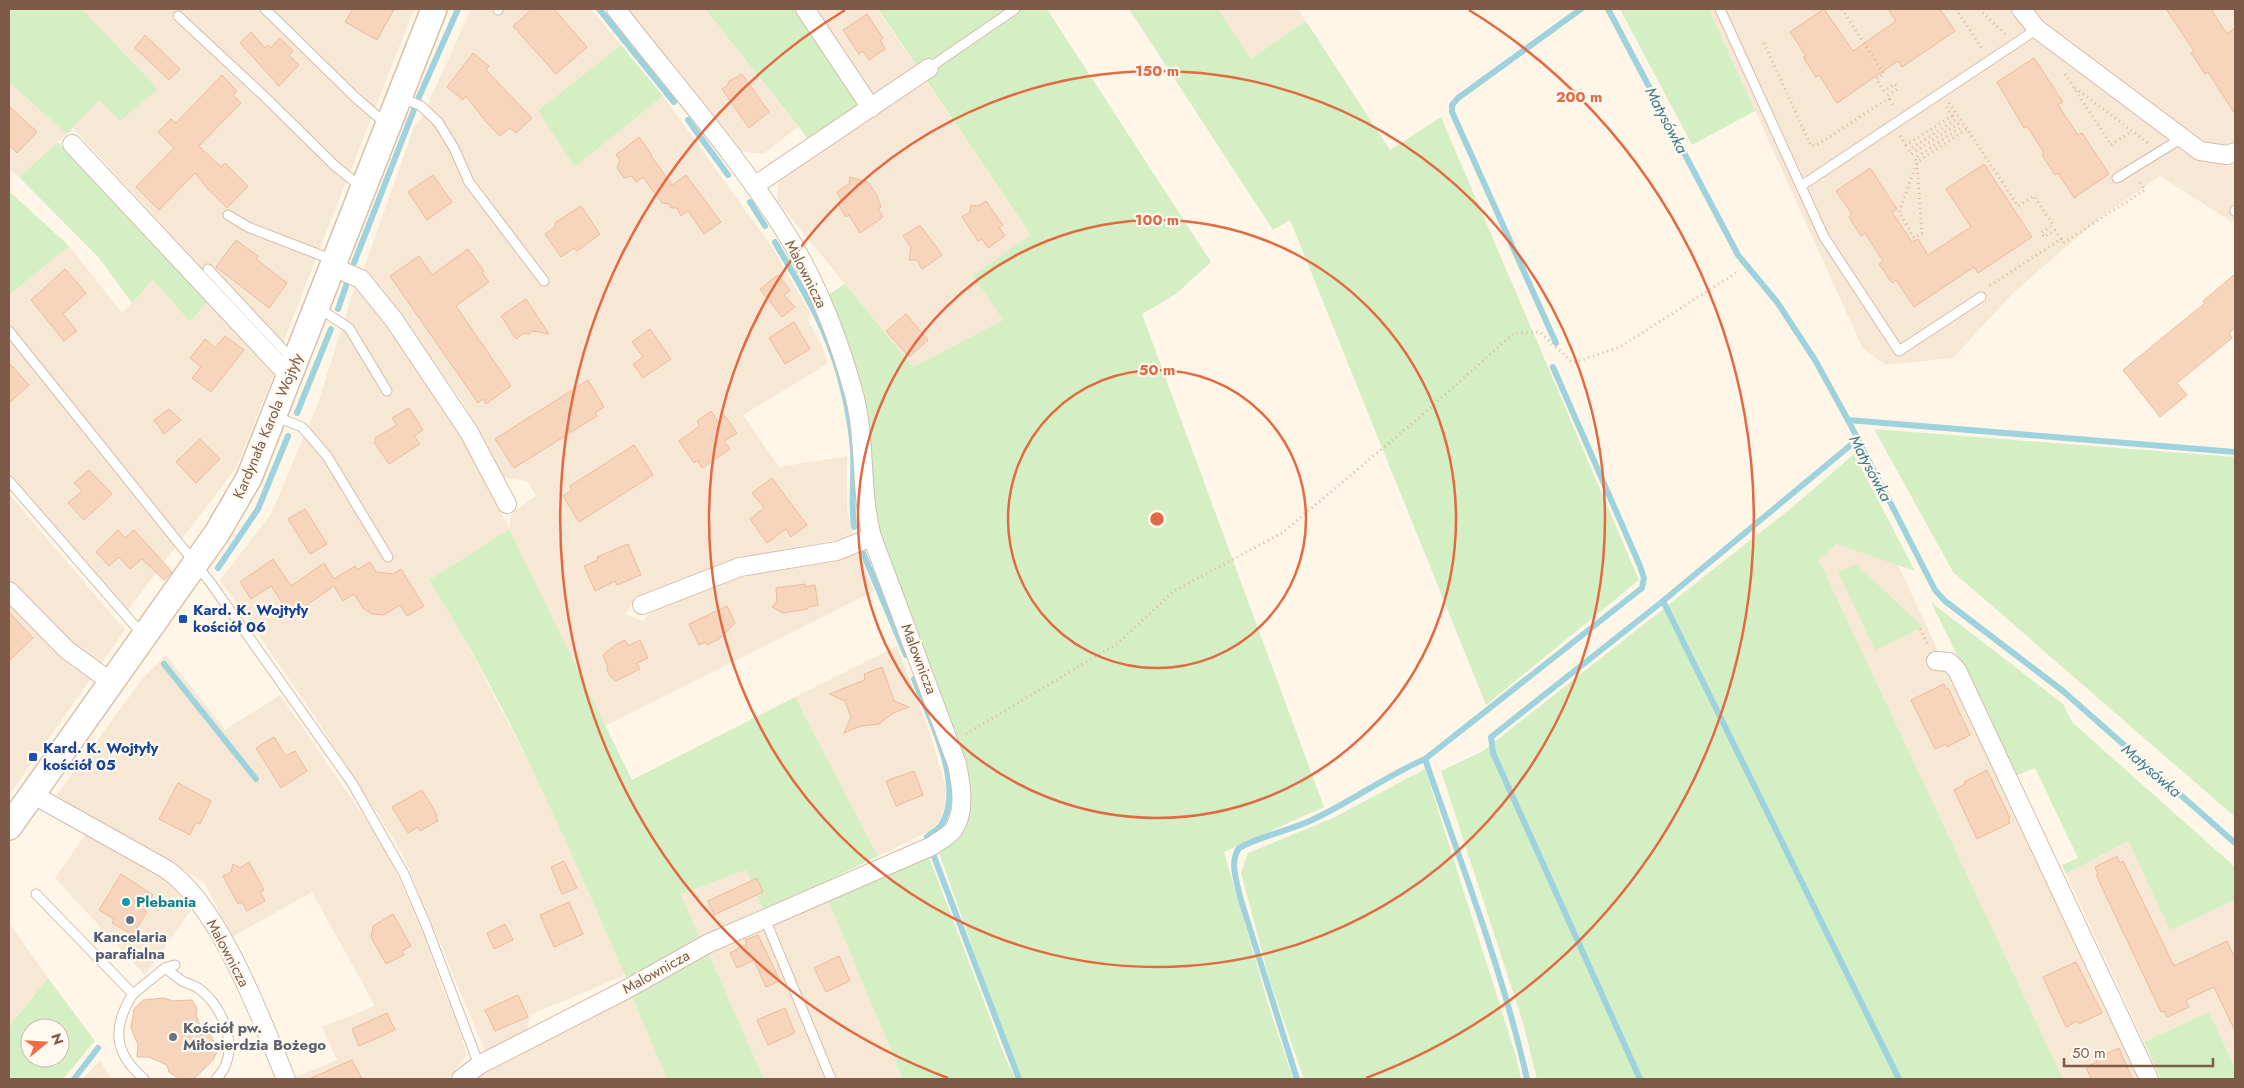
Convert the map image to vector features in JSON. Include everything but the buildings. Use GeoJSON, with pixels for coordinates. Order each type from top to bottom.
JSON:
{"type":"FeatureCollection","features":[{"type":"Feature","properties":{"kind":"street","name":"Kardynała Karola Wojtyły"},"geometry":{"type":"LineString","coordinates":[[9,827],[195,564],[229,514],[249,478],[388,126],[410,102],[434,9]]}},
{"type":"Feature","properties":{"kind":"street","name":"Malownicza"},"geometry":{"type":"LineString","coordinates":[[461,1079],[480,1065],[627,989],[707,944],[913,856],[932,846],[954,830],[959,816],[962,786],[950,744],[872,537],[866,514],[859,421],[853,389],[836,337],[807,271],[791,241],[754,186],[616,9]]}},
{"type":"Feature","properties":{"kind":"street"},"geometry":{"type":"LineString","coordinates":[[805,9],[870,108]]}},
{"type":"Feature","properties":{"kind":"street"},"geometry":{"type":"LineString","coordinates":[[2021,9],[2037,29],[2200,151],[2227,155],[2235,152]]}},
{"type":"Feature","properties":{"kind":"street"},"geometry":{"type":"LineString","coordinates":[[754,186],[929,68]]}},
{"type":"Feature","properties":{"kind":"street"},"geometry":{"type":"LineString","coordinates":[[72,144],[292,369]]}},
{"type":"Feature","properties":{"kind":"street"},"geometry":{"type":"LineString","coordinates":[[334,264],[361,279],[394,320],[469,432],[507,504]]}},
{"type":"Feature","properties":{"kind":"street"},"geometry":{"type":"LineString","coordinates":[[642,605],[740,567],[837,551],[872,537]]}},
{"type":"Feature","properties":{"kind":"street"},"geometry":{"type":"LineString","coordinates":[[9,591],[67,650],[111,682]]}},
{"type":"Feature","properties":{"kind":"street"},"geometry":{"type":"LineString","coordinates":[[1936,661],[1949,662],[1957,670],[2149,1079]]}},
{"type":"Feature","properties":{"kind":"street","name":"Malownicza"},"geometry":{"type":"LineString","coordinates":[[32,794],[166,869],[179,878],[191,891],[215,925],[257,1011],[286,1079]]}},
{"type":"Feature","properties":{"kind":"lane"},"geometry":{"type":"LineString","coordinates":[[265,9],[355,97],[388,126]]}},
{"type":"Feature","properties":{"kind":"lane"},"geometry":{"type":"LineString","coordinates":[[929,68],[1015,9]]}},
{"type":"Feature","properties":{"kind":"lane"},"geometry":{"type":"LineString","coordinates":[[1720,9],[1824,237],[1899,351],[1981,298]]}},
{"type":"Feature","properties":{"kind":"lane"},"geometry":{"type":"LineString","coordinates":[[178,16],[264,96],[334,165],[363,189]]}},
{"type":"Feature","properties":{"kind":"lane"},"geometry":{"type":"LineString","coordinates":[[1801,186],[2037,29]]}},
{"type":"Feature","properties":{"kind":"lane"},"geometry":{"type":"LineString","coordinates":[[410,102],[438,122],[454,148],[469,182],[544,281]]}},
{"type":"Feature","properties":{"kind":"lane"},"geometry":{"type":"LineString","coordinates":[[2117,178],[2182,138]]}},
{"type":"Feature","properties":{"kind":"lane"},"geometry":{"type":"LineString","coordinates":[[228,215],[248,227],[334,264]]}},
{"type":"Feature","properties":{"kind":"lane"},"geometry":{"type":"LineString","coordinates":[[208,269],[286,354],[292,369]]}},
{"type":"Feature","properties":{"kind":"lane"},"geometry":{"type":"LineString","coordinates":[[317,307],[349,328],[387,391]]}},
{"type":"Feature","properties":{"kind":"lane"},"geometry":{"type":"LineString","coordinates":[[9,332],[195,564],[352,782],[392,849],[426,925],[480,1065]]}},
{"type":"Feature","properties":{"kind":"lane"},"geometry":{"type":"LineString","coordinates":[[274,416],[302,427],[327,456],[388,557]]}},
{"type":"Feature","properties":{"kind":"lane"},"geometry":{"type":"LineString","coordinates":[[9,481],[144,636]]}},
{"type":"Feature","properties":{"kind":"lane"},"geometry":{"type":"LineString","coordinates":[[36,894],[133,994]]}},
{"type":"Feature","properties":{"kind":"lane"},"geometry":{"type":"LineString","coordinates":[[765,919],[831,1079]]}},
{"type":"Feature","properties":{"kind":"lane"},"geometry":{"type":"LineString","coordinates":[[144,1079],[130,1066],[122,1051],[118,1030],[125,1007],[133,994],[165,968],[175,965]]}},
{"type":"Feature","properties":{"kind":"lane"},"geometry":{"type":"LineString","coordinates":[[165,968],[183,981],[198,988],[207,997],[220,1016],[229,1041],[229,1051],[228,1061],[222,1073],[216,1079]]}},
{"type":"Feature","properties":{"kind":"path"},"geometry":{"type":"LineString","coordinates":[[1842,9],[1884,74],[1876,79],[1884,91],[1894,84],[1898,89],[1887,96],[1902,119]]}},
{"type":"Feature","properties":{"kind":"path"},"geometry":{"type":"LineString","coordinates":[[1956,9],[1990,61]]}},
{"type":"Feature","properties":{"kind":"path"},"geometry":{"type":"LineString","coordinates":[[1978,9],[2016,44]]}},
{"type":"Feature","properties":{"kind":"path"},"geometry":{"type":"LineString","coordinates":[[1764,43],[1811,146],[1817,145],[1884,101],[1890,100]]}},
{"type":"Feature","properties":{"kind":"path"},"geometry":{"type":"LineString","coordinates":[[2064,72],[2111,145],[2132,131]]}},
{"type":"Feature","properties":{"kind":"path"},"geometry":{"type":"LineString","coordinates":[[2073,86],[2159,152]]}},
{"type":"Feature","properties":{"kind":"path"},"geometry":{"type":"LineString","coordinates":[[1955,98],[1945,104],[1955,120],[1909,150],[1911,154],[1958,124],[1960,128],[1915,158],[1918,162],[1922,233],[1914,238],[1898,212],[1918,162],[1967,129]]}},
{"type":"Feature","properties":{"kind":"path"},"geometry":{"type":"LineString","coordinates":[[1952,106],[2018,206],[2034,196],[2052,225],[2041,233],[2044,237],[2056,230],[2063,243],[2144,190],[2131,170]]}},
{"type":"Feature","properties":{"kind":"path"},"geometry":{"type":"LineString","coordinates":[[1894,125],[1906,145],[1952,116]]}},
{"type":"Feature","properties":{"kind":"path"},"geometry":{"type":"LineString","coordinates":[[1981,298],[1982,290],[2061,239]]}},
{"type":"Feature","properties":{"kind":"path"},"geometry":{"type":"LineString","coordinates":[[950,744],[1118,642],[1174,591],[1282,533],[1421,416],[1514,333],[1540,332],[1573,363],[1620,346],[1737,272]]}},
{"type":"Feature","properties":{"kind":"shaded area"},"geometry":{"type":"Polygon","coordinates":[[[82,9],[414,9],[279,353],[72,127],[99,100],[158,89],[82,9]]]}},
{"type":"Feature","properties":{"kind":"shaded area"},"geometry":{"type":"Polygon","coordinates":[[[471,9],[591,9],[621,45],[539,111],[575,167],[663,96],[772,247],[810,313],[808,320],[823,348],[827,364],[743,415],[779,467],[847,456],[847,508],[852,533],[833,541],[747,556],[636,598],[625,614],[644,621],[654,607],[750,572],[841,559],[859,554],[874,591],[605,726],[509,529],[429,580],[455,621],[543,790],[625,975],[530,1015],[528,1029],[485,1051],[405,860],[393,838],[307,705],[220,580],[271,514],[318,403],[356,283],[381,315],[450,415],[509,528],[512,513],[536,496],[527,481],[500,477],[466,407],[393,304],[364,268],[414,127],[421,119],[471,9]]]}},
{"type":"Feature","properties":{"kind":"shaded area"},"geometry":{"type":"Polygon","coordinates":[[[622,9],[705,9],[798,127],[763,154],[740,151],[622,9]]]}},
{"type":"Feature","properties":{"kind":"shaded area"},"geometry":{"type":"Polygon","coordinates":[[[811,9],[877,9],[1031,235],[1003,320],[913,367],[777,201],[779,178],[868,119],[811,9]]]}},
{"type":"Feature","properties":{"kind":"shaded area"},"geometry":{"type":"Polygon","coordinates":[[[1218,9],[1298,9],[1306,21],[1251,59],[1218,9]]]}},
{"type":"Feature","properties":{"kind":"shaded area"},"geometry":{"type":"Polygon","coordinates":[[[1709,9],[2235,9],[2235,224],[2160,176],[2101,217],[2014,292],[1953,358],[1886,365],[1863,349],[1709,9]]]}},
{"type":"Feature","properties":{"kind":"shaded area"},"geometry":{"type":"Polygon","coordinates":[[[9,82],[67,134],[19,177],[9,168],[9,82]]]}},
{"type":"Feature","properties":{"kind":"shaded area"},"geometry":{"type":"Polygon","coordinates":[[[69,246],[122,313],[153,280],[190,322],[207,302],[274,374],[236,468],[127,611],[9,476],[9,295],[69,246]]]}},
{"type":"Feature","properties":{"kind":"shaded area"},"geometry":{"type":"Polygon","coordinates":[[[9,494],[125,630],[9,795],[9,494]]]}},
{"type":"Feature","properties":{"kind":"shaded area"},"geometry":{"type":"Polygon","coordinates":[[[1836,544],[1897,563],[2139,1079],[2063,1079],[1819,560],[1836,544]]]}},
{"type":"Feature","properties":{"kind":"shaded area"},"geometry":{"type":"Polygon","coordinates":[[[897,646],[928,728],[946,787],[945,805],[940,819],[933,829],[878,856],[795,697],[897,646]]]}},
{"type":"Feature","properties":{"kind":"shaded area"},"geometry":{"type":"Polygon","coordinates":[[[166,655],[225,730],[280,695],[385,848],[424,935],[441,985],[455,1016],[467,1055],[448,1079],[296,1079],[296,1077],[337,1060],[322,1027],[375,1006],[312,892],[232,937],[204,882],[56,796],[143,678],[166,655]]]}},
{"type":"Feature","properties":{"kind":"shaded area"},"geometry":{"type":"Polygon","coordinates":[[[85,835],[151,870],[169,883],[191,910],[145,975],[55,878],[85,835]]]}},
{"type":"Feature","properties":{"kind":"shaded area"},"geometry":{"type":"Polygon","coordinates":[[[2128,841],[2170,929],[2235,900],[2235,1068],[2209,1012],[2144,1042],[2066,874],[2128,841]]]}},
{"type":"Feature","properties":{"kind":"shaded area"},"geometry":{"type":"Polygon","coordinates":[[[746,870],[764,912],[701,941],[681,894],[746,870]]]}},
{"type":"Feature","properties":{"kind":"shaded area"},"geometry":{"type":"Polygon","coordinates":[[[828,900],[903,1079],[764,1079],[708,952],[828,900]]]}},
{"type":"Feature","properties":{"kind":"shaded area"},"geometry":{"type":"Polygon","coordinates":[[[9,923],[48,978],[9,1027],[9,923]]]}},
{"type":"Feature","properties":{"kind":"shaded area"},"geometry":{"type":"Polygon","coordinates":[[[631,994],[667,1079],[474,1079],[491,1066],[631,994]]]}},
{"type":"Feature","properties":{"kind":"shaded area"},"geometry":{"type":"Polygon","coordinates":[[[100,1060],[111,1079],[83,1079],[100,1060]]]}},
{"type":"Feature","properties":{"kind":"green space"},"geometry":{"type":"Polygon","coordinates":[[[9,9],[82,9],[158,89],[120,121],[99,100],[67,134],[9,82],[9,9]]]}},
{"type":"Feature","properties":{"kind":"green space"},"geometry":{"type":"Polygon","coordinates":[[[705,9],[796,9],[861,106],[809,140],[705,9]]]}},
{"type":"Feature","properties":{"kind":"green space"},"geometry":{"type":"Polygon","coordinates":[[[878,9],[1047,9],[1211,262],[1176,294],[1142,314],[1324,807],[1224,852],[1269,1007],[1293,1079],[1019,1079],[938,850],[967,812],[880,542],[826,296],[845,284],[913,367],[1003,320],[973,275],[1031,235],[878,9]]]}},
{"type":"Feature","properties":{"kind":"green space"},"geometry":{"type":"Polygon","coordinates":[[[1129,9],[1218,9],[1251,59],[1306,21],[1390,150],[1441,117],[1639,580],[1486,705],[1290,220],[1273,230],[1129,9]]]}},
{"type":"Feature","properties":{"kind":"green space"},"geometry":{"type":"Polygon","coordinates":[[[1620,9],[1709,9],[1755,111],[1692,145],[1620,9]]]}},
{"type":"Feature","properties":{"kind":"green space"},"geometry":{"type":"Polygon","coordinates":[[[621,45],[663,96],[575,167],[538,111],[621,45]]]}},
{"type":"Feature","properties":{"kind":"green space"},"geometry":{"type":"Polygon","coordinates":[[[58,142],[141,228],[207,302],[190,322],[153,280],[132,303],[99,258],[19,177],[58,142]]]}},
{"type":"Feature","properties":{"kind":"green space"},"geometry":{"type":"Polygon","coordinates":[[[9,191],[69,246],[9,295],[9,191]]]}},
{"type":"Feature","properties":{"kind":"green space"},"geometry":{"type":"Polygon","coordinates":[[[1874,429],[2235,457],[2235,817],[1953,572],[1874,429]]]}},
{"type":"Feature","properties":{"kind":"green space"},"geometry":{"type":"Polygon","coordinates":[[[1854,454],[1915,571],[1836,544],[1819,560],[2063,1079],[1537,1079],[1523,1023],[1441,771],[1483,751],[1795,505],[1854,454]]]}},
{"type":"Feature","properties":{"kind":"green space"},"geometry":{"type":"Polygon","coordinates":[[[509,529],[632,780],[795,697],[878,856],[764,912],[746,870],[681,894],[701,941],[628,982],[536,777],[485,677],[429,580],[509,529]]]}},
{"type":"Feature","properties":{"kind":"green space"},"geometry":{"type":"Polygon","coordinates":[[[1856,564],[1923,627],[1875,650],[1838,572],[1856,564]]]}},
{"type":"Feature","properties":{"kind":"green space"},"geometry":{"type":"Polygon","coordinates":[[[1931,602],[2063,704],[2072,722],[2235,867],[2235,900],[2170,930],[2128,841],[2066,874],[2062,865],[2078,858],[2035,768],[2018,775],[2015,774],[1931,602]]]}},
{"type":"Feature","properties":{"kind":"green space"},"geometry":{"type":"Polygon","coordinates":[[[1425,769],[1516,1056],[1521,1079],[1304,1079],[1270,981],[1241,873],[1248,853],[1333,818],[1425,769]]]}},
{"type":"Feature","properties":{"kind":"green space"},"geometry":{"type":"Polygon","coordinates":[[[928,854],[1015,1079],[903,1079],[828,900],[928,854]]]}},
{"type":"Feature","properties":{"kind":"green space"},"geometry":{"type":"Polygon","coordinates":[[[708,952],[764,1079],[667,1079],[631,994],[708,952]]]}},
{"type":"Feature","properties":{"kind":"green space"},"geometry":{"type":"Polygon","coordinates":[[[48,978],[95,1041],[63,1079],[9,1079],[9,1027],[48,978]]]}},
{"type":"Feature","properties":{"kind":"green space"},"geometry":{"type":"Polygon","coordinates":[[[2209,1012],[2235,1068],[2235,1079],[2161,1079],[2144,1042],[2209,1012]]]}},
{"type":"Feature","properties":{"kind":"waterway"},"geometry":{"type":"LineString","coordinates":[[354,263],[419,97],[458,9]]}},
{"type":"Feature","properties":{"kind":"waterway"},"geometry":{"type":"LineString","coordinates":[[599,9],[674,102]]}},
{"type":"Feature","properties":{"kind":"waterway"},"geometry":{"type":"LineString","coordinates":[[1556,343],[1452,112],[1452,105],[1458,98],[1581,9]]}},
{"type":"Feature","properties":{"kind":"waterway","name":"Matysówka"},"geometry":{"type":"LineString","coordinates":[[1608,9],[1738,255],[1777,302],[1815,360],[1848,420],[1935,590],[1945,601],[2063,691],[2235,843]]}},
{"type":"Feature","properties":{"kind":"waterway"},"geometry":{"type":"LineString","coordinates":[[688,120],[728,175]]}},
{"type":"Feature","properties":{"kind":"waterway"},"geometry":{"type":"LineString","coordinates":[[750,202],[765,226]]}},
{"type":"Feature","properties":{"kind":"waterway"},"geometry":{"type":"LineString","coordinates":[[775,242],[816,315],[829,345],[839,376],[850,423],[853,450],[854,527]]}},
{"type":"Feature","properties":{"kind":"waterway"},"geometry":{"type":"LineString","coordinates":[[338,309],[347,283]]}},
{"type":"Feature","properties":{"kind":"waterway"},"geometry":{"type":"LineString","coordinates":[[297,413],[331,329]]}},
{"type":"Feature","properties":{"kind":"waterway"},"geometry":{"type":"LineString","coordinates":[[1297,1079],[1240,897],[1234,866],[1239,848],[1314,819],[1425,759],[1642,588],[1644,578],[1640,566],[1553,367]]}},
{"type":"Feature","properties":{"kind":"waterway"},"geometry":{"type":"LineString","coordinates":[[1848,420],[2235,452]]}},
{"type":"Feature","properties":{"kind":"waterway"},"geometry":{"type":"LineString","coordinates":[[218,568],[258,509],[288,436]]}},
{"type":"Feature","properties":{"kind":"waterway"},"geometry":{"type":"LineString","coordinates":[[1858,439],[1663,601],[1899,1079]]}},
{"type":"Feature","properties":{"kind":"waterway"},"geometry":{"type":"LineString","coordinates":[[863,553],[906,655]]}},
{"type":"Feature","properties":{"kind":"waterway"},"geometry":{"type":"LineString","coordinates":[[1640,1079],[1493,753],[1491,737],[1663,601]]}},
{"type":"Feature","properties":{"kind":"waterway"},"geometry":{"type":"LineString","coordinates":[[164,664],[256,779]]}},
{"type":"Feature","properties":{"kind":"waterway"},"geometry":{"type":"LineString","coordinates":[[914,679],[936,732],[947,772],[949,792],[948,809],[941,825],[927,837]]}},
{"type":"Feature","properties":{"kind":"waterway"},"geometry":{"type":"LineString","coordinates":[[1425,759],[1494,958],[1527,1079]]}},
{"type":"Feature","properties":{"kind":"waterway"},"geometry":{"type":"LineString","coordinates":[[933,854],[1019,1079]]}},
{"type":"Feature","properties":{"kind":"waterway"},"geometry":{"type":"LineString","coordinates":[[74,1079],[98,1048]]}},
{"type":"Feature","properties":{"kind":"place","name":"Kard. K. Wojtyły kościół 06"},"geometry":{"type":"Point","coordinates":[183,619]}},
{"type":"Feature","properties":{"kind":"place","name":"Kard. K. Wojtyły kościół 05"},"geometry":{"type":"Point","coordinates":[33,757]}},
{"type":"Feature","properties":{"kind":"place","name":"Plebania"},"geometry":{"type":"Point","coordinates":[126,902]}},
{"type":"Feature","properties":{"kind":"place","name":"Kancelaria parafialna"},"geometry":{"type":"Point","coordinates":[130,920]}},
{"type":"Feature","properties":{"kind":"place","name":"Kościół pw. Miłosierdzia Bożego"},"geometry":{"type":"Point","coordinates":[173,1037]}}]}
